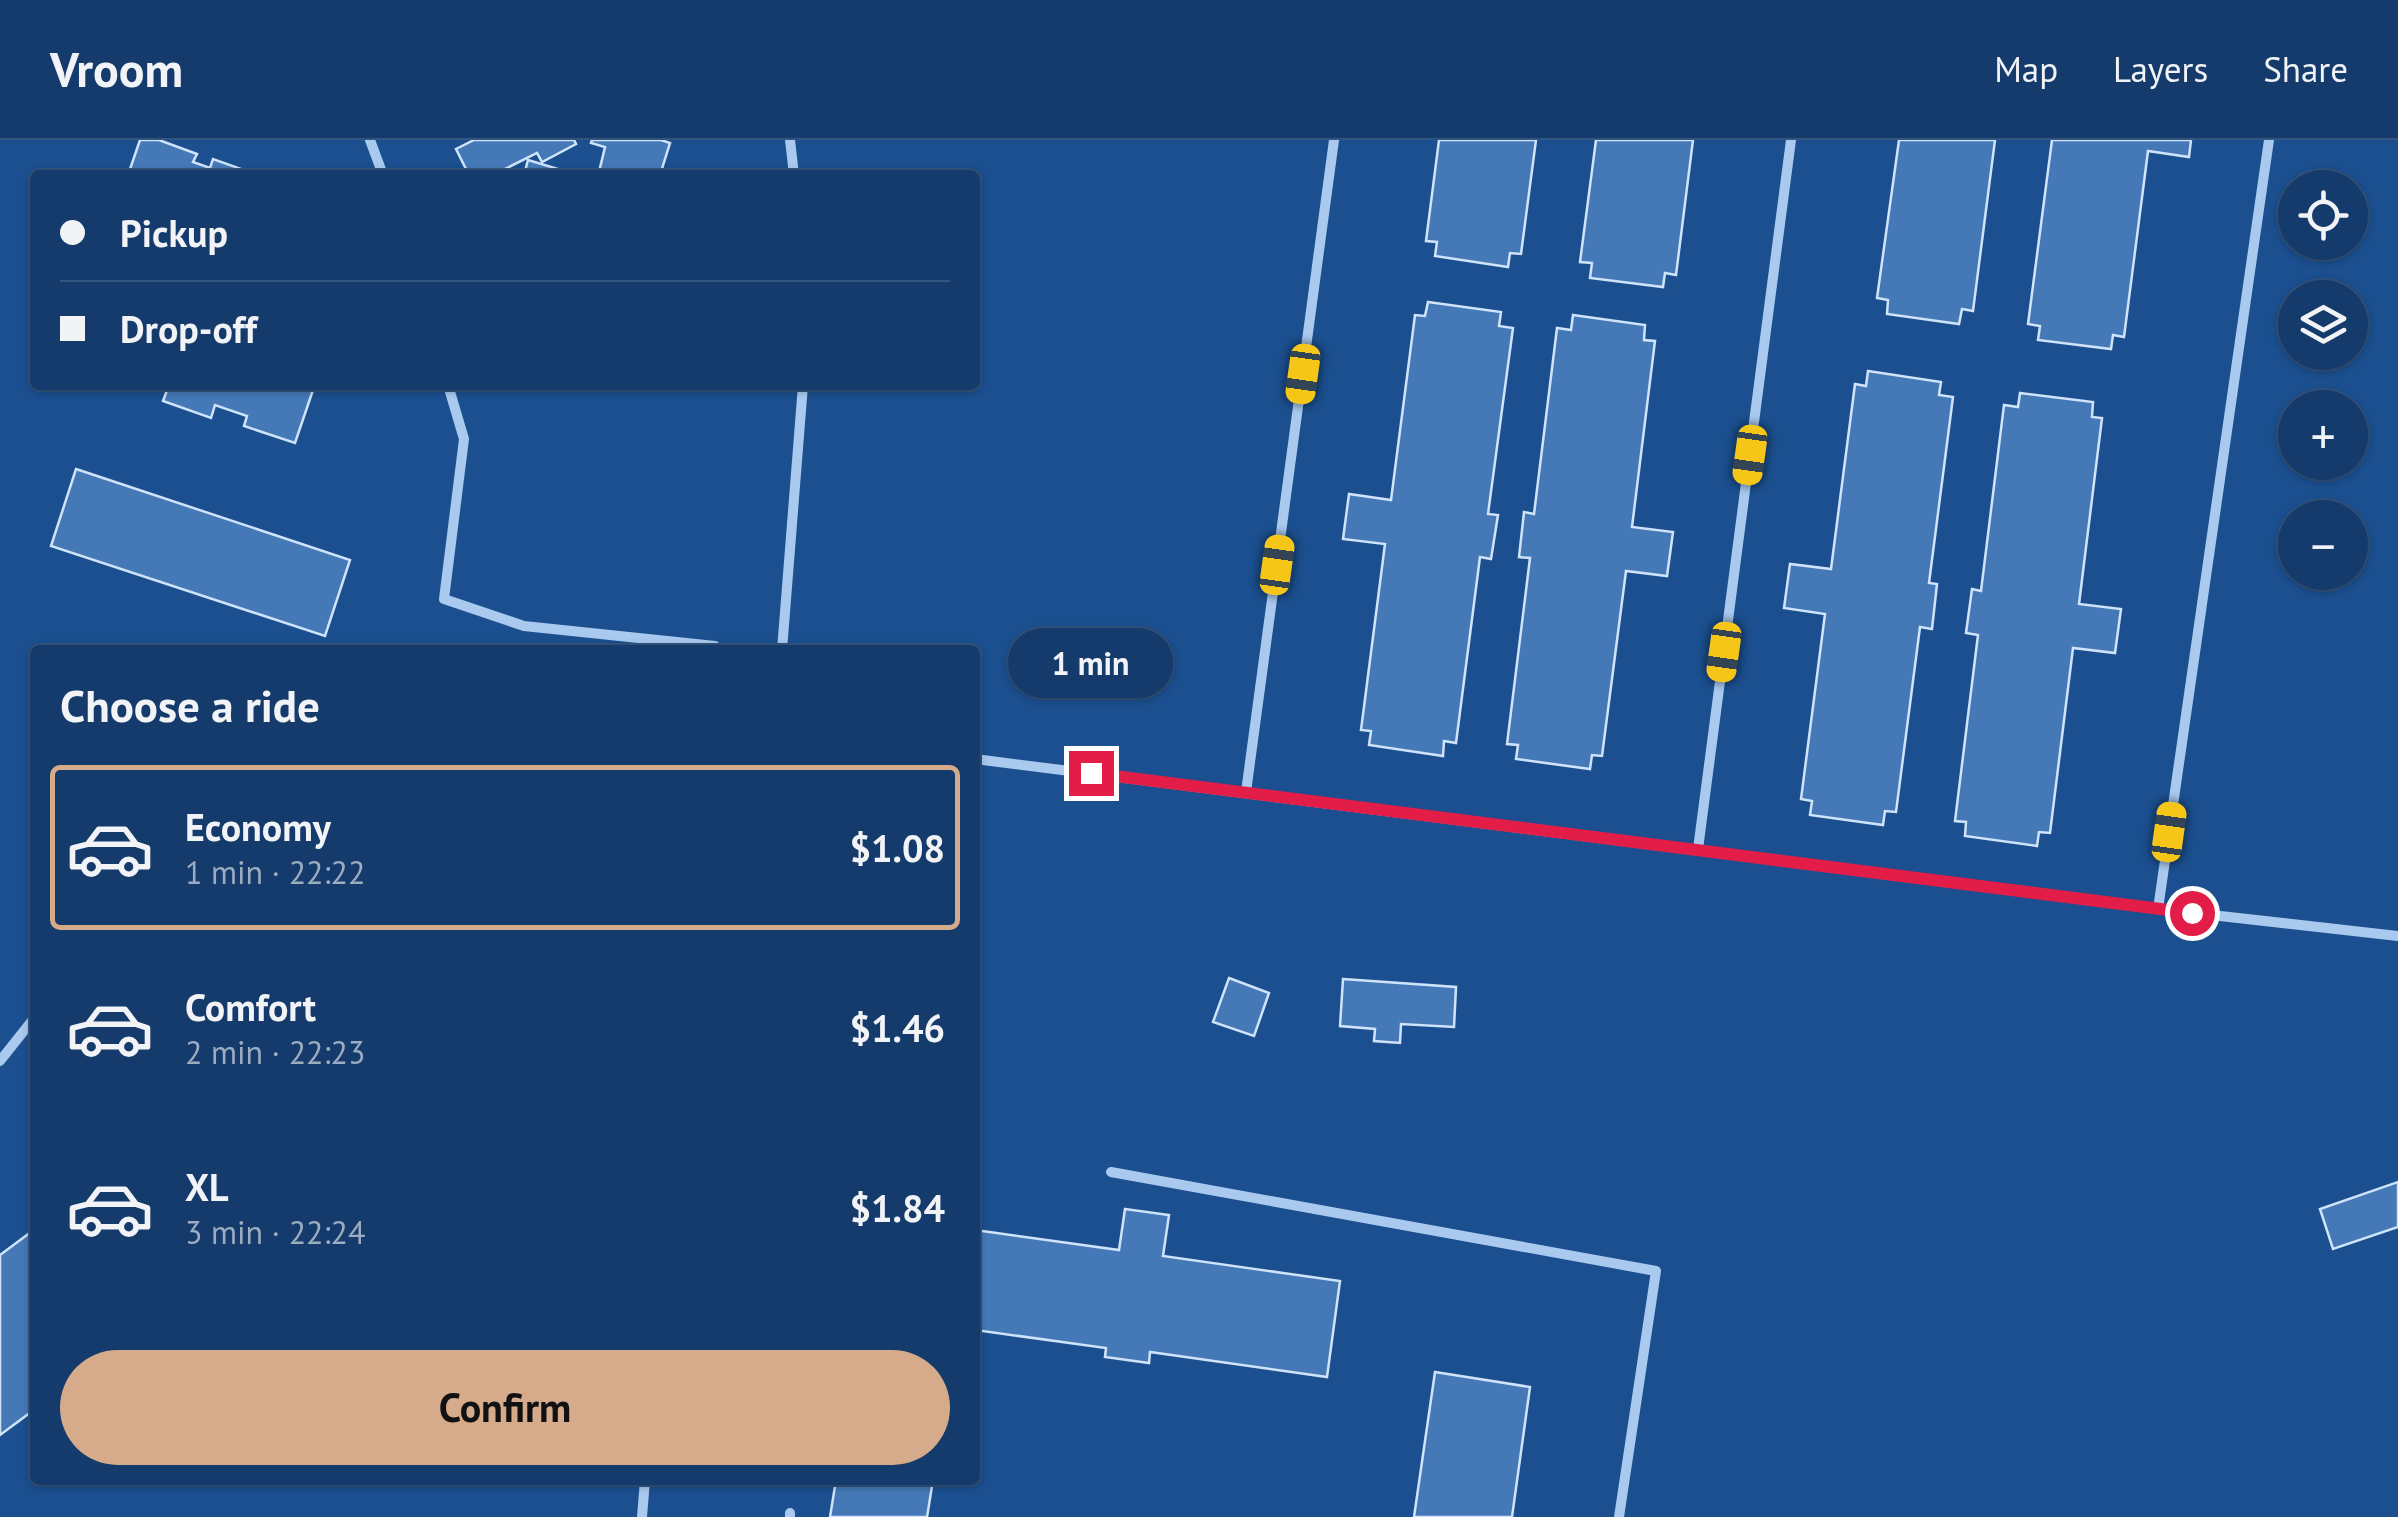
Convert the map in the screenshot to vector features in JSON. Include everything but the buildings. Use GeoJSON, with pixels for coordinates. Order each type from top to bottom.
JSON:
{"type":"FeatureCollection","features":[{"type":"Feature","properties":{"kind":"street"},"geometry":{"type":"LineString","coordinates":[[370,140],[381,170]]}},
{"type":"Feature","properties":{"kind":"street"},"geometry":{"type":"LineString","coordinates":[[790,140],[793,170]]}},
{"type":"Feature","properties":{"kind":"street"},"geometry":{"type":"LineString","coordinates":[[1246,792],[1334,140]]}},
{"type":"Feature","properties":{"kind":"street"},"geometry":{"type":"LineString","coordinates":[[1698,849],[1791,140]]}},
{"type":"Feature","properties":{"kind":"street"},"geometry":{"type":"LineString","coordinates":[[2158,909],[2268,140]]}},
{"type":"Feature","properties":{"kind":"street"},"geometry":{"type":"LineString","coordinates":[[449,390],[464,439],[444,599],[524,626],[705,645]]}},
{"type":"Feature","properties":{"kind":"street"},"geometry":{"type":"LineString","coordinates":[[782,645],[803,390]]}},
{"type":"Feature","properties":{"kind":"street"},"geometry":{"type":"LineString","coordinates":[[980,760],[2398,936]]}},
{"type":"Feature","properties":{"kind":"street"},"geometry":{"type":"LineString","coordinates":[[0,1061],[30,1023]]}},
{"type":"Feature","properties":{"kind":"street"},"geometry":{"type":"LineString","coordinates":[[1111,1172],[1656,1272],[1619,1517]]}},
{"type":"Feature","properties":{"kind":"street"},"geometry":{"type":"LineString","coordinates":[[642,1517],[645,1485]]}},
{"type":"Feature","properties":{"kind":"route"},"geometry":{"type":"LineString","coordinates":[[1091,773],[2192,913]]}}]}
